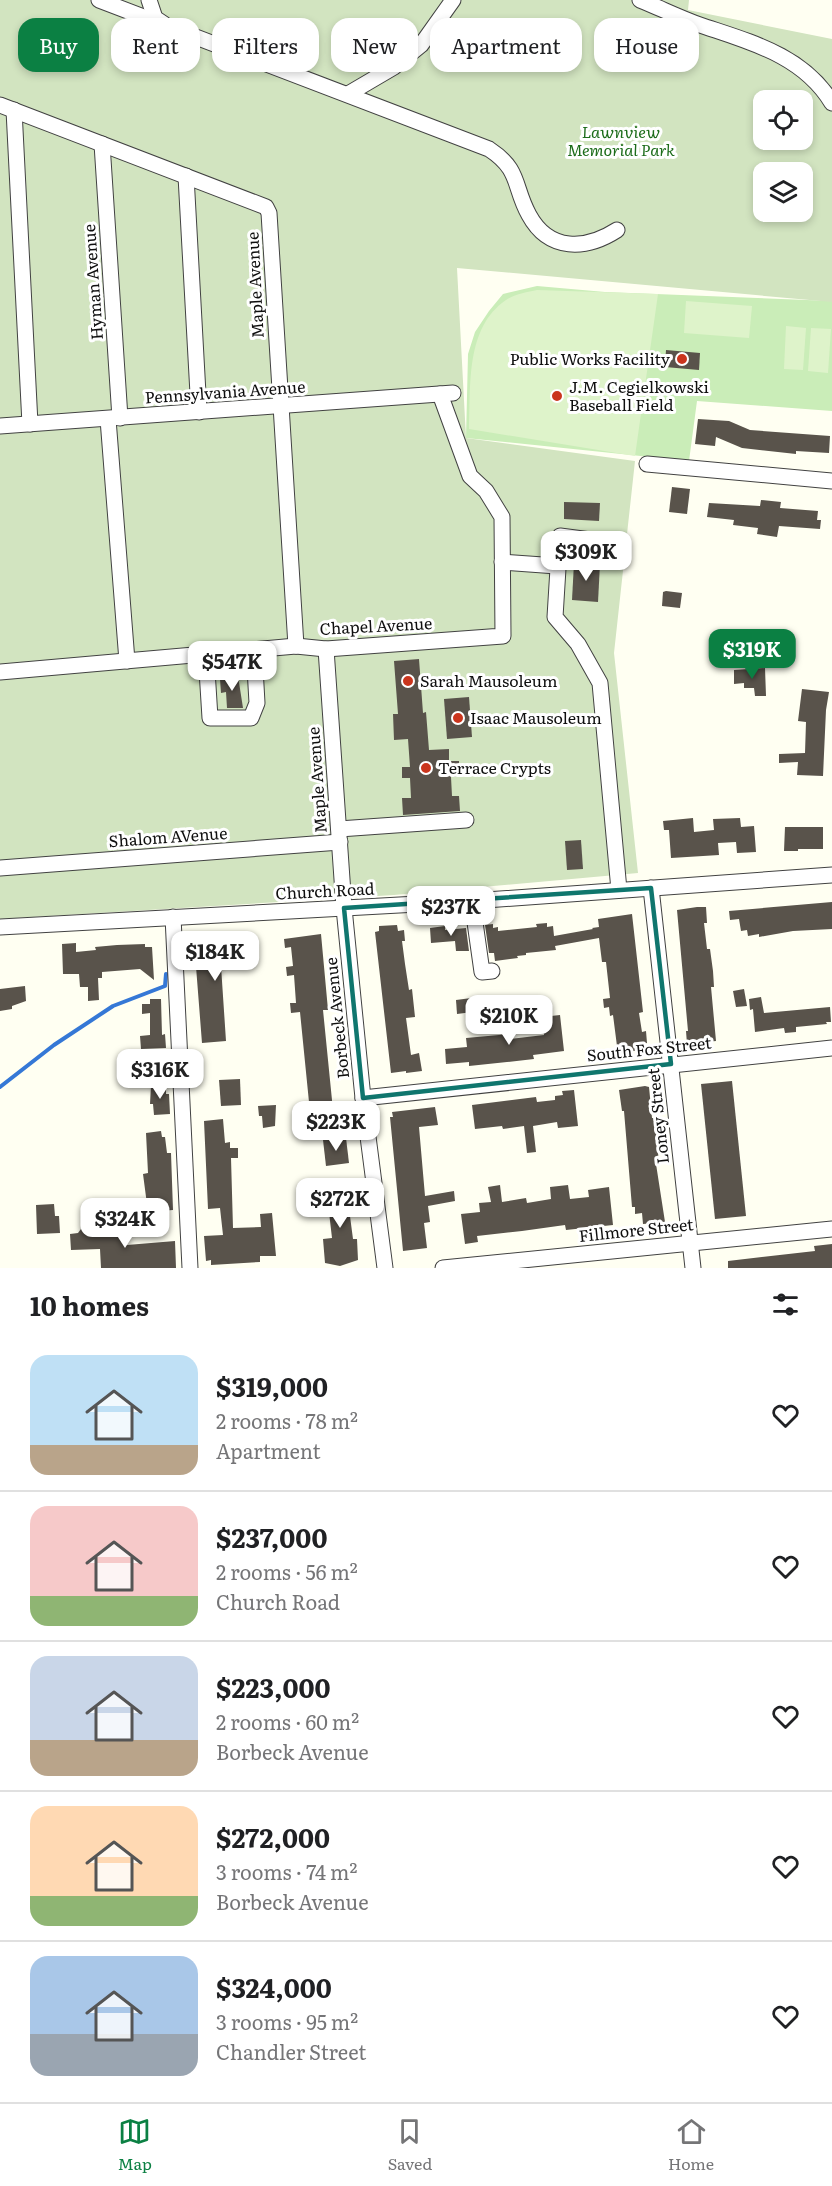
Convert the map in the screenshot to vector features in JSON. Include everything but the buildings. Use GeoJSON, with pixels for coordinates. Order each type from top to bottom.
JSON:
{"type":"FeatureCollection","features":[{"type":"Feature","properties":{"kind":"street"},"geometry":{"type":"LineString","coordinates":[[99,0],[128,9],[140,0]]}},
{"type":"Feature","properties":{"kind":"street"},"geometry":{"type":"LineString","coordinates":[[149,0],[155,18]]}},
{"type":"Feature","properties":{"kind":"street"},"geometry":{"type":"LineString","coordinates":[[348,94],[394,67],[421,45],[453,0]]}},
{"type":"Feature","properties":{"kind":"street"},"geometry":{"type":"LineString","coordinates":[[640,0],[699,24],[746,39],[786,57],[826,93],[832,103]]}},
{"type":"Feature","properties":{"kind":"street"},"geometry":{"type":"LineString","coordinates":[[112,4],[147,18]]}},
{"type":"Feature","properties":{"kind":"street"},"geometry":{"type":"LineString","coordinates":[[200,38],[489,149],[503,158],[514,173],[529,215],[543,234],[563,243],[582,245],[603,239],[618,230]]}},
{"type":"Feature","properties":{"kind":"street"},"geometry":{"type":"LineString","coordinates":[[7,107],[30,424]]}},
{"type":"Feature","properties":{"kind":"street","name":"Maple Avenue"},"geometry":{"type":"LineString","coordinates":[[7,107],[266,207],[269,213],[296,646]]}},
{"type":"Feature","properties":{"kind":"street","name":"Hyman Avenue"},"geometry":{"type":"LineString","coordinates":[[102,144],[127,661]]}},
{"type":"Feature","properties":{"kind":"street"},"geometry":{"type":"LineString","coordinates":[[186,176],[199,412]]}},
{"type":"Feature","properties":{"kind":"street","name":"Pennsylvania Avenue"},"geometry":{"type":"LineString","coordinates":[[0,426],[447,394],[470,476],[486,491],[502,517],[502,562]]}},
{"type":"Feature","properties":{"kind":"street"},"geometry":{"type":"LineString","coordinates":[[647,464],[832,481]]}},
{"type":"Feature","properties":{"kind":"street"},"geometry":{"type":"LineString","coordinates":[[598,541],[560,536],[555,617],[578,644],[600,684],[620,890]]}},
{"type":"Feature","properties":{"kind":"street"},"geometry":{"type":"LineString","coordinates":[[502,562],[557,566]]}},
{"type":"Feature","properties":{"kind":"street","name":"Chapel Avenue"},"geometry":{"type":"LineString","coordinates":[[0,672],[296,646],[326,649],[503,636],[502,562]]}},
{"type":"Feature","properties":{"kind":"street","name":"Maple Avenue"},"geometry":{"type":"LineString","coordinates":[[326,649],[344,908]]}},
{"type":"Feature","properties":{"kind":"street"},"geometry":{"type":"LineString","coordinates":[[206,654],[210,718],[251,718],[257,703],[254,650]]}},
{"type":"Feature","properties":{"kind":"street","name":"Shalom AVenue"},"geometry":{"type":"LineString","coordinates":[[0,868],[339,836],[466,820]]}},
{"type":"Feature","properties":{"kind":"street","name":"Church Road"},"geometry":{"type":"LineString","coordinates":[[0,927],[471,901],[832,875]]}},
{"type":"Feature","properties":{"kind":"street","name":"Loney Street"},"geometry":{"type":"LineString","coordinates":[[651,888],[693,1268]]}},
{"type":"Feature","properties":{"kind":"street"},"geometry":{"type":"LineString","coordinates":[[471,901],[482,972],[492,971]]}},
{"type":"Feature","properties":{"kind":"street","name":"Borbeck Avenue"},"geometry":{"type":"LineString","coordinates":[[344,908],[363,1098],[384,1268]]}},
{"type":"Feature","properties":{"kind":"street"},"geometry":{"type":"LineString","coordinates":[[173,917],[190,1268]]}},
{"type":"Feature","properties":{"kind":"street","name":"South Fox Street"},"geometry":{"type":"LineString","coordinates":[[363,1098],[832,1048]]}},
{"type":"Feature","properties":{"kind":"street","name":"Fillmore Street"},"geometry":{"type":"LineString","coordinates":[[443,1268],[832,1228]]}},
{"type":"Feature","properties":{"kind":"highlighted area"},"geometry":{"type":"Polygon","coordinates":[[[651,888],[671,1064],[363,1098],[344,908],[651,888]]]}},
{"type":"Feature","properties":{"kind":"green space","name":"Lawnview Memorial Park"},"geometry":{"type":"Polygon","coordinates":[[[0,0],[689,0],[688,10],[832,39],[832,302],[457,268],[466,438],[635,461],[614,653],[638,873],[394,895],[0,919],[0,0]]]}},
{"type":"Feature","properties":{"kind":"green space"},"geometry":{"type":"Polygon","coordinates":[[[537,286],[605,292],[832,301],[832,411],[697,401],[689,461],[466,438],[468,354],[475,332],[503,294],[537,286]]]}},
{"type":"Feature","properties":{"kind":"green space","name":"J.M. Cegielkowski Baseball Field"},"geometry":{"type":"Polygon","coordinates":[[[537,290],[658,294],[635,456],[469,429],[473,359],[483,326],[506,300],[537,290]]]}},
{"type":"Feature","properties":{"kind":"green space"},"geometry":{"type":"Polygon","coordinates":[[[686,301],[752,306],[749,338],[684,333],[686,301]]]}},
{"type":"Feature","properties":{"kind":"green space"},"geometry":{"type":"Polygon","coordinates":[[[786,326],[806,328],[803,370],[784,369],[786,326]]]}},
{"type":"Feature","properties":{"kind":"green space"},"geometry":{"type":"Polygon","coordinates":[[[811,328],[831,329],[828,373],[808,371],[811,328]]]}},
{"type":"Feature","properties":{"kind":"waterway"},"geometry":{"type":"LineString","coordinates":[[0,1087],[54,1045],[113,1006],[165,986],[166,974]]}},
{"type":"Feature","properties":{"kind":"place","name":"Public Works Facility"},"geometry":{"type":"Point","coordinates":[682,359]}},
{"type":"Feature","properties":{"kind":"place","name":"J.M. Cegielkowski Baseball Field"},"geometry":{"type":"Point","coordinates":[557,396]}},
{"type":"Feature","properties":{"kind":"place","name":"Sarah Mausoleum"},"geometry":{"type":"Point","coordinates":[408,681]}},
{"type":"Feature","properties":{"kind":"place","name":"Isaac Mausoleum"},"geometry":{"type":"Point","coordinates":[458,718]}},
{"type":"Feature","properties":{"kind":"place","name":"Terrace Crypts"},"geometry":{"type":"Point","coordinates":[426,768]}}]}
